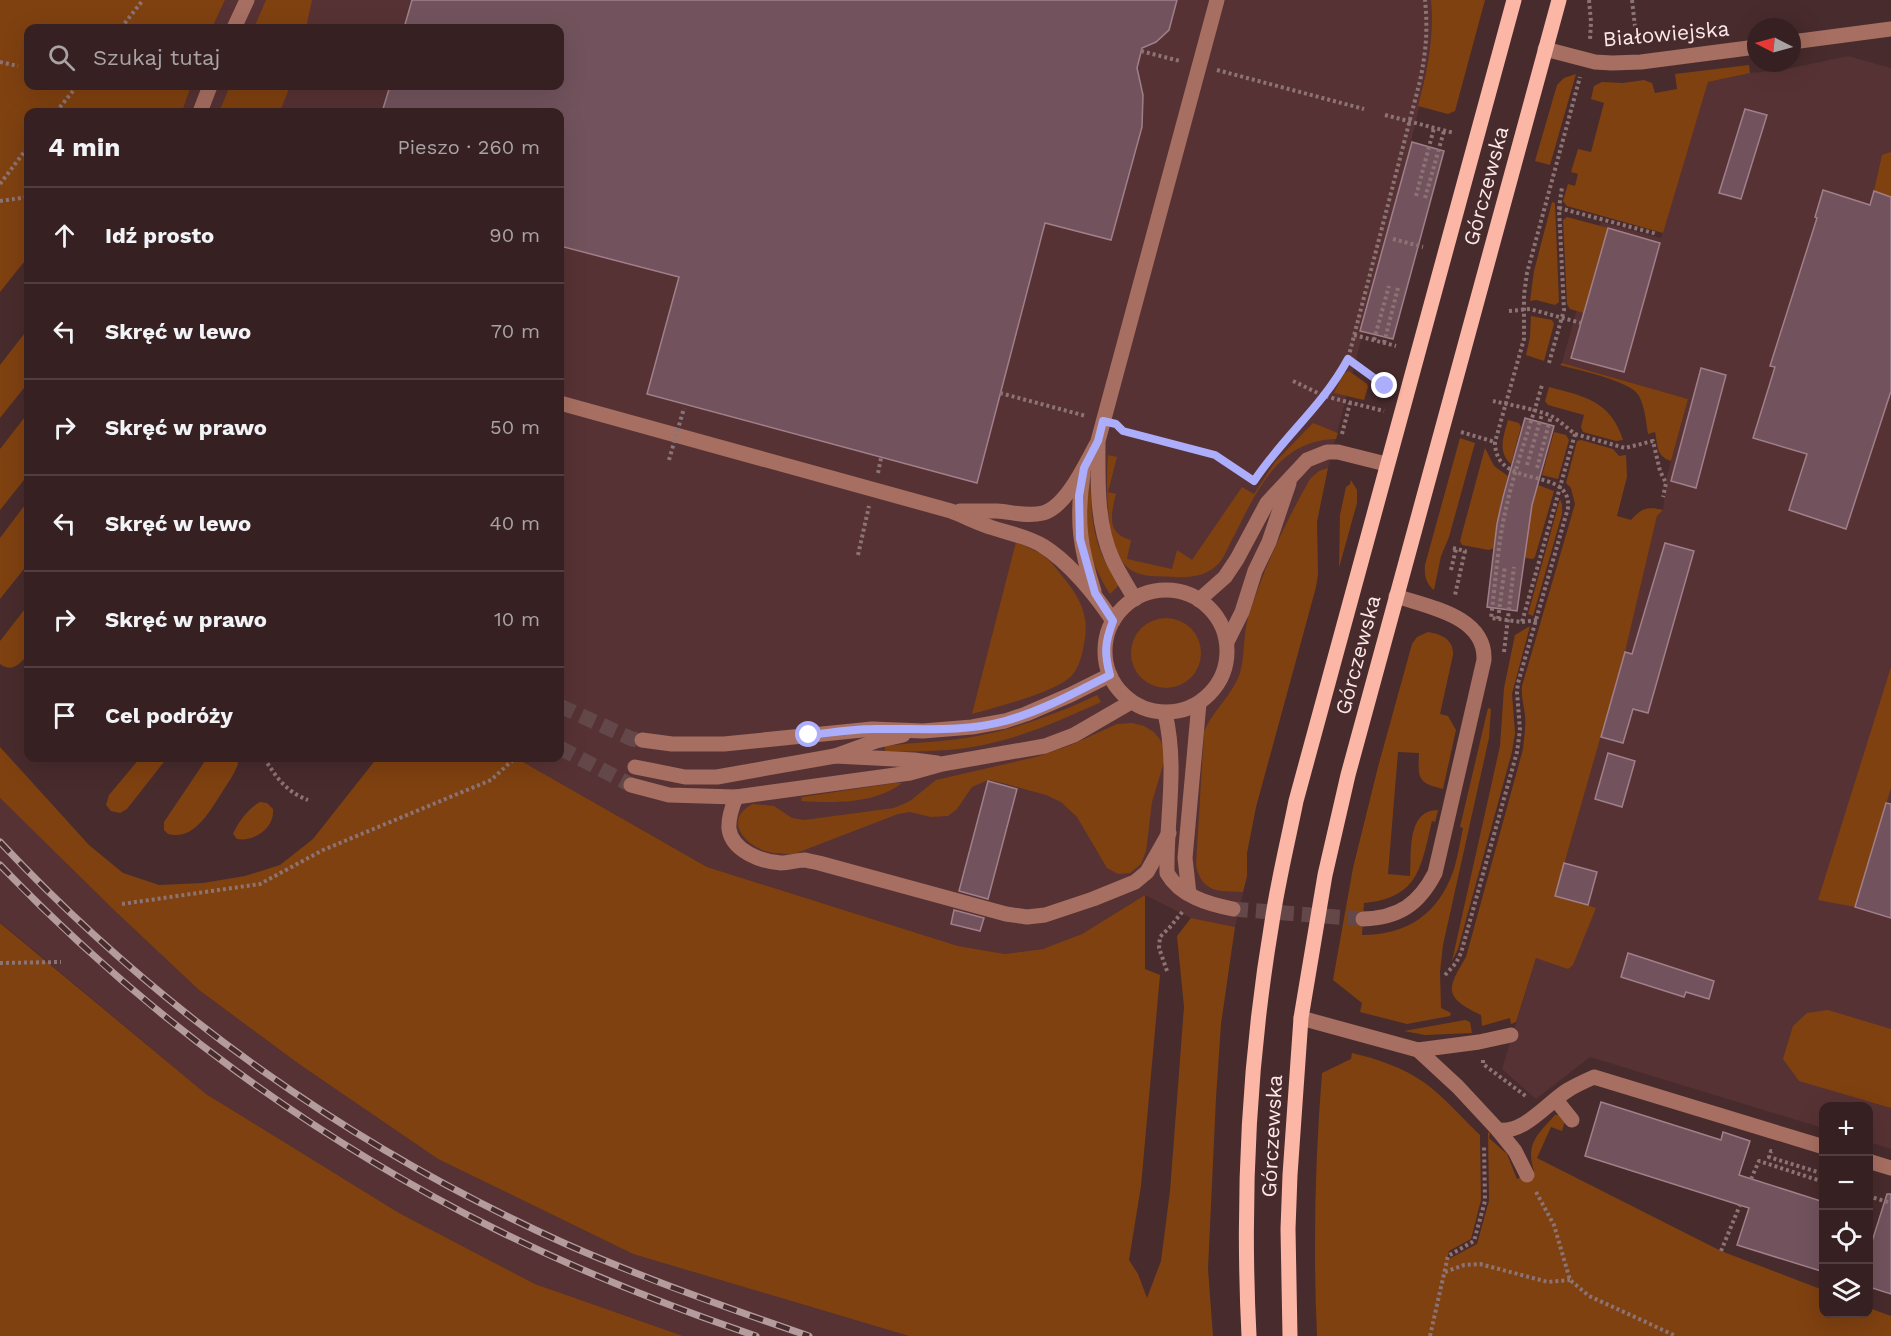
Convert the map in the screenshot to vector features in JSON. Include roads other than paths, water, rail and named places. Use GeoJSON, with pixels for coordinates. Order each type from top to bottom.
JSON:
{"type":"FeatureCollection","features":[{"type":"Feature","properties":{"kind":"main road","name":"Górczewska"},"geometry":{"type":"LineString","coordinates":[[1249,1336],[1247,1206],[1250,1109],[1258,1020],[1272,922],[1296,801],[1514,0]]}},
{"type":"Feature","properties":{"kind":"main road","name":"Górczewska"},"geometry":{"type":"LineString","coordinates":[[1290,1336],[1288,1229],[1301,1018],[1325,874],[1348,775],[1559,0]]}},
{"type":"Feature","properties":{"kind":"street"},"geometry":{"type":"LineString","coordinates":[[236,24],[246,0]]}},
{"type":"Feature","properties":{"kind":"street"},"geometry":{"type":"LineString","coordinates":[[951,511],[998,511],[1023,515],[1045,513],[1059,503],[1084,468],[1098,441],[1217,0]]}},
{"type":"Feature","properties":{"kind":"street"},"geometry":{"type":"LineString","coordinates":[[1801,41],[1891,29]]}},
{"type":"Feature","properties":{"kind":"street","name":"Białowiejska"},"geometry":{"type":"LineString","coordinates":[[1545,49],[1595,62],[1612,63],[1641,62],[1747,48]]}},
{"type":"Feature","properties":{"kind":"street"},"geometry":{"type":"LineString","coordinates":[[202,108],[208,90]]}},
{"type":"Feature","properties":{"kind":"street"},"geometry":{"type":"LineString","coordinates":[[564,404],[951,511],[1042,545],[1095,593],[1113,621]]}},
{"type":"Feature","properties":{"kind":"street"},"geometry":{"type":"LineString","coordinates":[[1098,441],[1098,487],[1105,536],[1115,564],[1135,599]]}},
{"type":"Feature","properties":{"kind":"street"},"geometry":{"type":"LineString","coordinates":[[1199,600],[1225,577],[1267,503],[1307,460],[1327,452],[1344,453],[1386,464]]}},
{"type":"Feature","properties":{"kind":"street"},"geometry":{"type":"LineString","coordinates":[[1084,468],[1079,496],[1080,539],[1095,593]]}},
{"type":"Feature","properties":{"kind":"street"},"geometry":{"type":"LineString","coordinates":[[1227,642],[1269,542],[1290,480]]}},
{"type":"Feature","properties":{"kind":"street"},"geometry":{"type":"LineString","coordinates":[[1167,590],[1184,593],[1199,600],[1217,618],[1227,642],[1227,659],[1222,676],[1213,691],[1199,703],[1183,710],[1165,713],[1147,710],[1131,702],[1118,690],[1110,675],[1105,657],[1107,638],[1113,621],[1123,608],[1135,599],[1151,592],[1167,590]]}},
{"type":"Feature","properties":{"kind":"street"},"geometry":{"type":"LineString","coordinates":[[1363,919],[1380,918],[1408,908],[1420,897],[1435,873],[1484,660],[1483,648],[1478,636],[1463,621],[1447,613],[1396,596]]}},
{"type":"Feature","properties":{"kind":"street"},"geometry":{"type":"LineString","coordinates":[[642,740],[672,744],[724,744],[872,729],[923,730],[972,727],[1005,721],[1070,695],[1110,675]]}},
{"type":"Feature","properties":{"kind":"street"},"geometry":{"type":"LineString","coordinates":[[631,786],[669,795],[736,797],[910,773],[942,764],[1045,746],[1074,735],[1131,702]]}},
{"type":"Feature","properties":{"kind":"street"},"geometry":{"type":"LineString","coordinates":[[1189,894],[1185,858],[1199,703]]}},
{"type":"Feature","properties":{"kind":"street"},"geometry":{"type":"LineString","coordinates":[[1165,713],[1172,761],[1167,873],[1173,884],[1189,894],[1211,905],[1233,909]]}},
{"type":"Feature","properties":{"kind":"street"},"geometry":{"type":"LineString","coordinates":[[635,767],[685,777],[717,777],[835,756],[876,741],[923,730]]}},
{"type":"Feature","properties":{"kind":"street"},"geometry":{"type":"LineString","coordinates":[[835,756],[914,760],[942,764]]}},
{"type":"Feature","properties":{"kind":"street"},"geometry":{"type":"LineString","coordinates":[[736,797],[729,817],[729,832],[735,842],[747,853],[766,860],[782,862],[804,860],[1006,914],[1027,916],[1056,913],[1135,882],[1147,872],[1169,833]]}},
{"type":"Feature","properties":{"kind":"street"},"geometry":{"type":"LineString","coordinates":[[1301,1018],[1418,1050],[1479,1042],[1511,1035]]}},
{"type":"Feature","properties":{"kind":"street"},"geometry":{"type":"LineString","coordinates":[[1418,1050],[1458,1087],[1498,1130],[1515,1151],[1527,1174]]}},
{"type":"Feature","properties":{"kind":"street"},"geometry":{"type":"LineString","coordinates":[[1498,1130],[1515,1129],[1567,1090],[1594,1077],[1819,1145]]}},
{"type":"Feature","properties":{"kind":"street"},"geometry":{"type":"LineString","coordinates":[[1556,1100],[1572,1120]]}},
{"type":"Feature","properties":{"kind":"street"},"geometry":{"type":"LineString","coordinates":[[1873,1162],[1891,1168]]}},
{"type":"Feature","properties":{"kind":"tunnel"},"geometry":{"type":"LineString","coordinates":[[564,708],[632,739],[642,740]]}},
{"type":"Feature","properties":{"kind":"tunnel"},"geometry":{"type":"LineString","coordinates":[[564,750],[631,785]]}},
{"type":"Feature","properties":{"kind":"tunnel"},"geometry":{"type":"LineString","coordinates":[[1233,909],[1363,919]]}},
{"type":"Feature","properties":{"kind":"railway"},"geometry":{"type":"LineString","coordinates":[[0,842],[61,904],[193,1019],[263,1071],[336,1120],[410,1165],[566,1244],[686,1293],[809,1336]]}},
{"type":"Feature","properties":{"kind":"railway"},"geometry":{"type":"LineString","coordinates":[[0,865],[55,920],[172,1022],[233,1069],[362,1155],[497,1230],[561,1260],[690,1313],[756,1336]]}}]}
